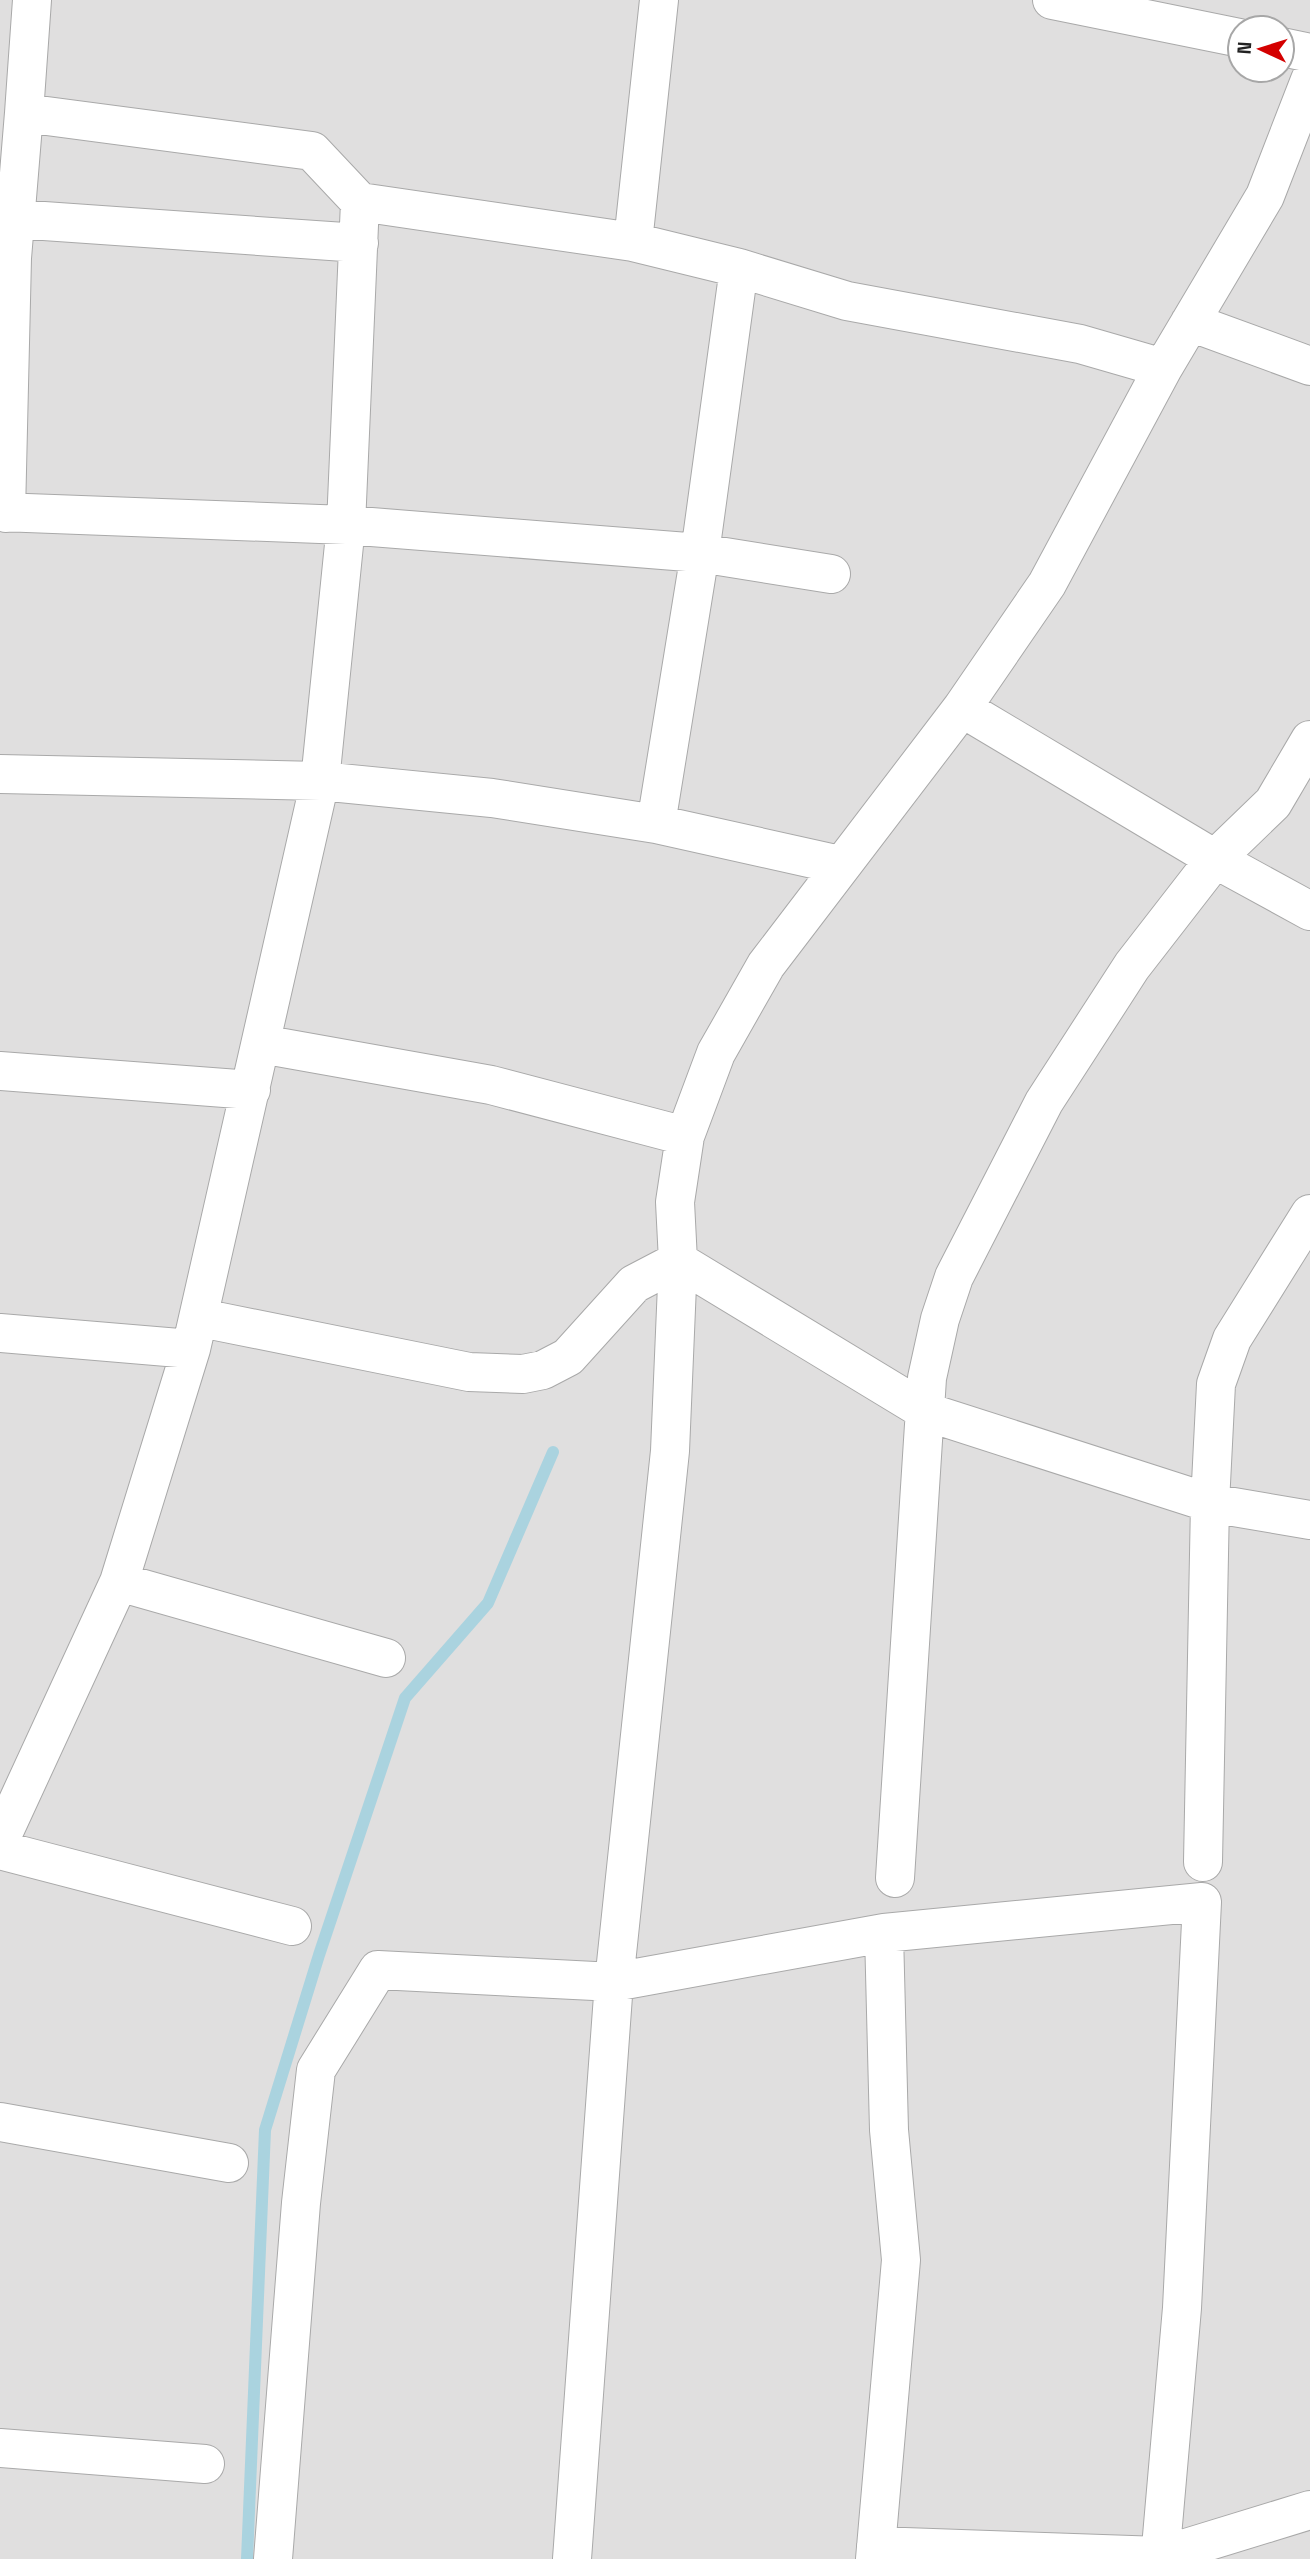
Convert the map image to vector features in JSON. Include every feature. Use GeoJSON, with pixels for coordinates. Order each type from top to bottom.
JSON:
{"type":"FeatureCollection","features":[{"type":"Feature","properties":{"kind":"street"},"geometry":{"type":"LineString","coordinates":[[33,0],[15,219],[3,512],[346,525],[700,553],[831,574]]}},
{"type":"Feature","properties":{"kind":"street"},"geometry":{"type":"LineString","coordinates":[[633,242],[659,0]]}},
{"type":"Feature","properties":{"kind":"street"},"geometry":{"type":"LineString","coordinates":[[1052,0],[1117,6],[1226,34]]}},
{"type":"Feature","properties":{"kind":"street"},"geometry":{"type":"LineString","coordinates":[[572,2559],[614,1982],[670,1451],[678,1261],[675,1202],[685,1136],[716,1053],[766,965],[962,708],[1047,584],[1163,369],[1265,197],[1310,80]]}},
{"type":"Feature","properties":{"kind":"street"},"geometry":{"type":"LineString","coordinates":[[24,113],[312,151],[360,202],[633,242],[739,268],[846,301],[1080,344],[1163,369]]}},
{"type":"Feature","properties":{"kind":"street"},"geometry":{"type":"LineString","coordinates":[[0,1840],[119,1581],[196,1334],[320,781],[346,525],[360,202]]}},
{"type":"Feature","properties":{"kind":"street"},"geometry":{"type":"LineString","coordinates":[[15,219],[359,243]]}},
{"type":"Feature","properties":{"kind":"street"},"geometry":{"type":"LineString","coordinates":[[656,824],[700,553],[739,268]]}},
{"type":"Feature","properties":{"kind":"street"},"geometry":{"type":"LineString","coordinates":[[1190,322],[1310,366]]}},
{"type":"Feature","properties":{"kind":"street"},"geometry":{"type":"LineString","coordinates":[[962,708],[1214,859],[1310,911]]}},
{"type":"Feature","properties":{"kind":"street"},"geometry":{"type":"LineString","coordinates":[[895,1878],[927,1412],[927,1378],[940,1319],[954,1277],[986,1210],[1044,1102],[1087,1033],[1140,956],[1214,859],[1273,803],[1310,740]]}},
{"type":"Feature","properties":{"kind":"street"},"geometry":{"type":"LineString","coordinates":[[0,774],[320,781],[492,798],[656,824],[840,865]]}},
{"type":"Feature","properties":{"kind":"street"},"geometry":{"type":"LineString","coordinates":[[261,1044],[491,1086],[685,1136]]}},
{"type":"Feature","properties":{"kind":"street"},"geometry":{"type":"LineString","coordinates":[[0,1071],[251,1090]]}},
{"type":"Feature","properties":{"kind":"street"},"geometry":{"type":"LineString","coordinates":[[1203,1861],[1213,1409],[1223,1358],[1243,1320],[1310,1214]]}},
{"type":"Feature","properties":{"kind":"street"},"geometry":{"type":"LineString","coordinates":[[678,1261],[927,1412],[1210,1503],[1310,1520]]}},
{"type":"Feature","properties":{"kind":"street"},"geometry":{"type":"LineString","coordinates":[[0,1333],[196,1334],[469,1372],[523,1374],[543,1370],[568,1357],[634,1284],[678,1261]]}},
{"type":"Feature","properties":{"kind":"street"},"geometry":{"type":"LineString","coordinates":[[119,1581],[386,1658]]}},
{"type":"Feature","properties":{"kind":"street"},"geometry":{"type":"LineString","coordinates":[[0,1850],[292,1926]]}},
{"type":"Feature","properties":{"kind":"street"},"geometry":{"type":"LineString","coordinates":[[273,2559],[301,2203],[316,2070],[378,1970],[614,1982],[884,1933],[1202,1902],[1182,2308],[1160,2558]]}},
{"type":"Feature","properties":{"kind":"street"},"geometry":{"type":"LineString","coordinates":[[884,1933],[889,2130],[901,2260],[876,2553],[1160,2558],[1310,2510]]}},
{"type":"Feature","properties":{"kind":"street"},"geometry":{"type":"LineString","coordinates":[[0,2122],[229,2163]]}},
{"type":"Feature","properties":{"kind":"street"},"geometry":{"type":"LineString","coordinates":[[0,2448],[205,2463]]}},
{"type":"Feature","properties":{"kind":"shaded area"},"geometry":{"type":"Polygon","coordinates":[[[0,0],[1310,0],[1310,2559],[0,2559],[0,0]]]}},
{"type":"Feature","properties":{"kind":"waterway"},"geometry":{"type":"LineString","coordinates":[[247,2559],[265,2130],[319,1955],[405,1698],[488,1603],[553,1452]]}}]}
